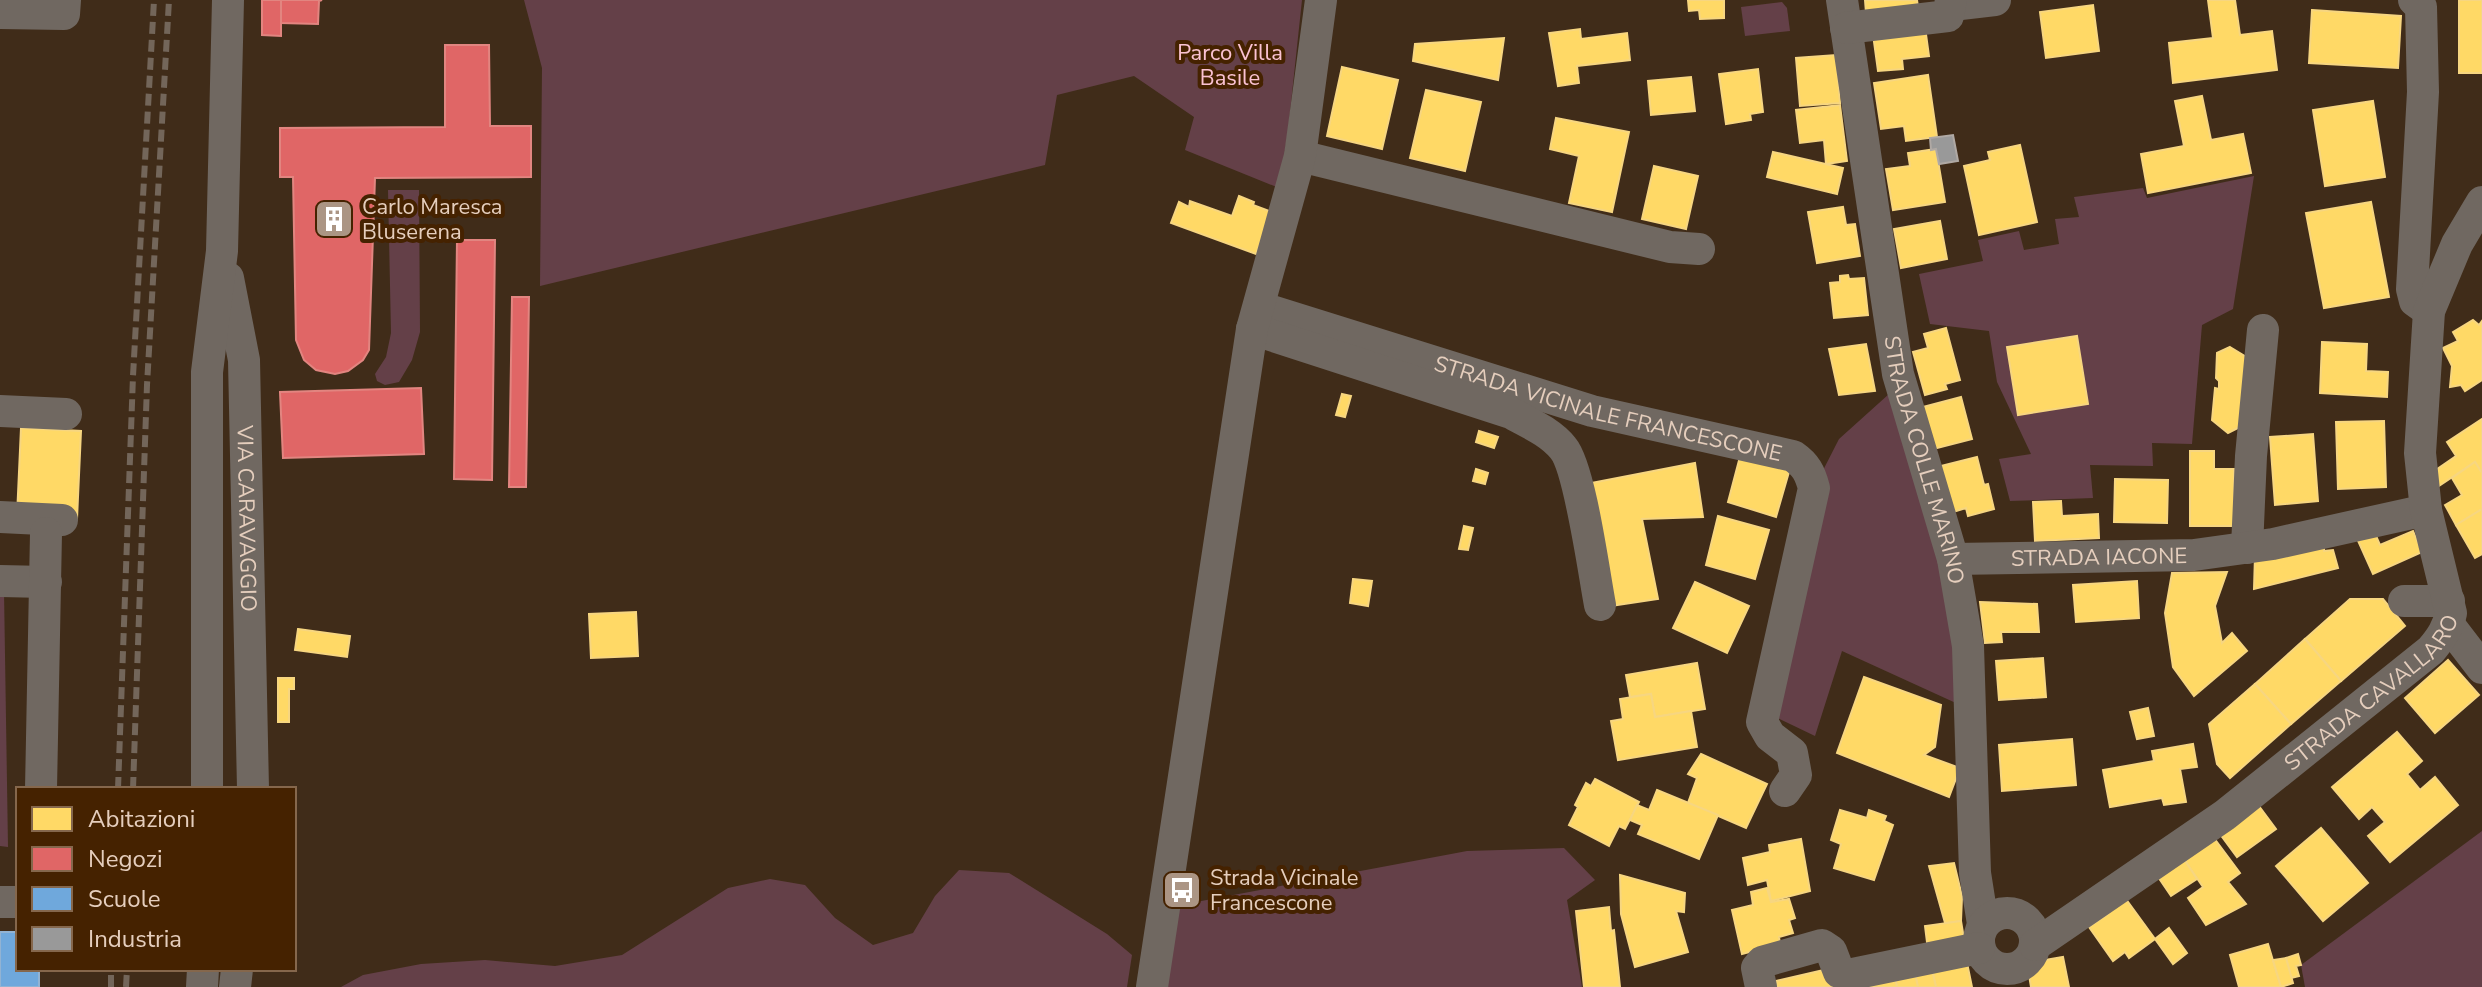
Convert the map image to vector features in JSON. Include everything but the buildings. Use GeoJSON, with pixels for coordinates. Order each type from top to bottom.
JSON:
{"type":"FeatureCollection","features":[{"type":"Feature","properties":{"kind":"street"},"geometry":{"type":"LineString","coordinates":[[0,13],[64,14],[65,0]]}},
{"type":"Feature","properties":{"kind":"street","name":"VIA CARAVAGGIO"},"geometry":{"type":"LineString","coordinates":[[207,787],[207,372],[222,251],[228,0]]}},
{"type":"Feature","properties":{"kind":"street"},"geometry":{"type":"LineString","coordinates":[[1152,987],[1256,318],[1300,156],[1321,0]]}},
{"type":"Feature","properties":{"kind":"street"},"geometry":{"type":"LineString","coordinates":[[1844,14],[1948,16],[1952,2],[1995,0]]}},
{"type":"Feature","properties":{"kind":"street"},"geometry":{"type":"LineString","coordinates":[[2414,0],[2421,7],[2423,92],[2412,289],[2415,301],[2429,311]]}},
{"type":"Feature","properties":{"kind":"street","name":"STRADA COLLE MARINO"},"geometry":{"type":"LineString","coordinates":[[1844,14],[1898,374],[1953,559],[1968,646],[1975,873],[1994,963]]}},
{"type":"Feature","properties":{"kind":"street"},"geometry":{"type":"LineString","coordinates":[[1300,156],[1670,247],[1699,249]]}},
{"type":"Feature","properties":{"kind":"street","name":"STRADA CAVALLARO"},"geometry":{"type":"LineString","coordinates":[[1994,963],[2026,962],[2035,945],[2225,815],[2431,650],[2449,613],[2426,510],[2420,453],[2429,311],[2457,244],[2482,202]]}},
{"type":"Feature","properties":{"kind":"street","name":"VIA CARAVAGGIO"},"geometry":{"type":"LineString","coordinates":[[222,251],[244,360],[253,787]]}},
{"type":"Feature","properties":{"kind":"street","name":"STRADA VICINALE FRANCESCONE"},"geometry":{"type":"LineString","coordinates":[[1256,318],[1511,413],[1565,449],[1577,483],[1600,605]]}},
{"type":"Feature","properties":{"kind":"street","name":"STRADA VICINALE FRANCESCONE"},"geometry":{"type":"LineString","coordinates":[[1256,318],[1592,411],[1793,456],[1803,463],[1810,472],[1814,488],[1762,722],[1770,736],[1792,753],[1796,775],[1785,791]]}},
{"type":"Feature","properties":{"kind":"street"},"geometry":{"type":"LineString","coordinates":[[2247,548],[2251,456],[2263,330]]}},
{"type":"Feature","properties":{"kind":"street"},"geometry":{"type":"LineString","coordinates":[[0,411],[66,414]]}},
{"type":"Feature","properties":{"kind":"street","name":"STRADA IACONE"},"geometry":{"type":"LineString","coordinates":[[1953,559],[2194,555],[2273,544],[2426,510]]}},
{"type":"Feature","properties":{"kind":"street"},"geometry":{"type":"LineString","coordinates":[[0,517],[54,527],[46,582],[41,787]]}},
{"type":"Feature","properties":{"kind":"street"},"geometry":{"type":"LineString","coordinates":[[0,581],[46,582]]}},
{"type":"Feature","properties":{"kind":"street"},"geometry":{"type":"LineString","coordinates":[[2404,601],[2449,613],[2482,668]]}},
{"type":"Feature","properties":{"kind":"street"},"geometry":{"type":"LineString","coordinates":[[1761,987],[1757,968],[1762,962],[1822,945],[1831,951],[1839,972],[1848,975],[1994,963],[1995,915],[2010,912],[2029,923],[2035,945]]}},
{"type":"Feature","properties":{"kind":"green space","name":"Parco Villa Basile"},"geometry":{"type":"Polygon","coordinates":[[[524,0],[1302,0],[1279,188],[1185,150],[1194,117],[1134,76],[1057,95],[1045,165],[540,286],[542,68],[524,0]]]}},
{"type":"Feature","properties":{"kind":"green space"},"geometry":{"type":"Polygon","coordinates":[[[1782,2],[1787,8],[1790,31],[1745,36],[1741,7],[1782,2]]]}},
{"type":"Feature","properties":{"kind":"green space"},"geometry":{"type":"Polygon","coordinates":[[[2254,176],[2233,309],[2202,325],[2192,444],[2152,443],[2153,466],[2090,465],[2093,498],[2010,501],[1999,459],[2031,454],[1997,382],[1989,331],[1930,324],[1919,274],[1983,261],[1978,240],[2019,231],[2024,250],[2059,244],[2055,219],[2079,217],[2074,197],[2143,188],[2147,198],[2254,176]]]}},
{"type":"Feature","properties":{"kind":"green space"},"geometry":{"type":"Polygon","coordinates":[[[388,190],[419,190],[420,332],[412,360],[399,382],[385,385],[377,381],[375,374],[386,357],[391,333],[388,190]]]}},
{"type":"Feature","properties":{"kind":"green space"},"geometry":{"type":"Polygon","coordinates":[[[1889,394],[1938,545],[1953,625],[1958,704],[1842,651],[1815,736],[1765,712],[1814,488],[1839,439],[1889,394]]]}},
{"type":"Feature","properties":{"kind":"green space"},"geometry":{"type":"Polygon","coordinates":[[[0,592],[4,592],[8,847],[0,846],[0,592]]]}},
{"type":"Feature","properties":{"kind":"green space"},"geometry":{"type":"Polygon","coordinates":[[[2482,831],[2482,987],[2305,987],[2301,965],[2482,831]]]}},
{"type":"Feature","properties":{"kind":"green space"},"geometry":{"type":"Polygon","coordinates":[[[1564,848],[1595,880],[1567,900],[1582,987],[1153,987],[1164,908],[1467,851],[1564,848]]]}},
{"type":"Feature","properties":{"kind":"green space"},"geometry":{"type":"Polygon","coordinates":[[[959,870],[1009,873],[1107,934],[1132,955],[1127,987],[341,987],[363,975],[421,964],[485,960],[555,966],[622,955],[728,888],[770,879],[805,885],[835,918],[873,945],[913,933],[935,896],[959,870]]]}},
{"type":"Feature","properties":{"kind":"railway"},"geometry":{"type":"LineString","coordinates":[[118,787],[133,376],[154,0]]}},
{"type":"Feature","properties":{"kind":"railway"},"geometry":{"type":"LineString","coordinates":[[133,787],[147,385],[169,0]]}},
{"type":"Feature","properties":{"kind":"railway"},"geometry":{"type":"LineString","coordinates":[[111,971],[111,987]]}},
{"type":"Feature","properties":{"kind":"railway"},"geometry":{"type":"LineString","coordinates":[[126,987],[127,971]]}},
{"type":"Feature","properties":{"kind":"place","name":"Carlo Maresca Bluserena"},"geometry":{"type":"Point","coordinates":[334,219]}},
{"type":"Feature","properties":{"kind":"place","name":"Strada Vicinale Francescone"},"geometry":{"type":"Point","coordinates":[1182,890]}}]}
